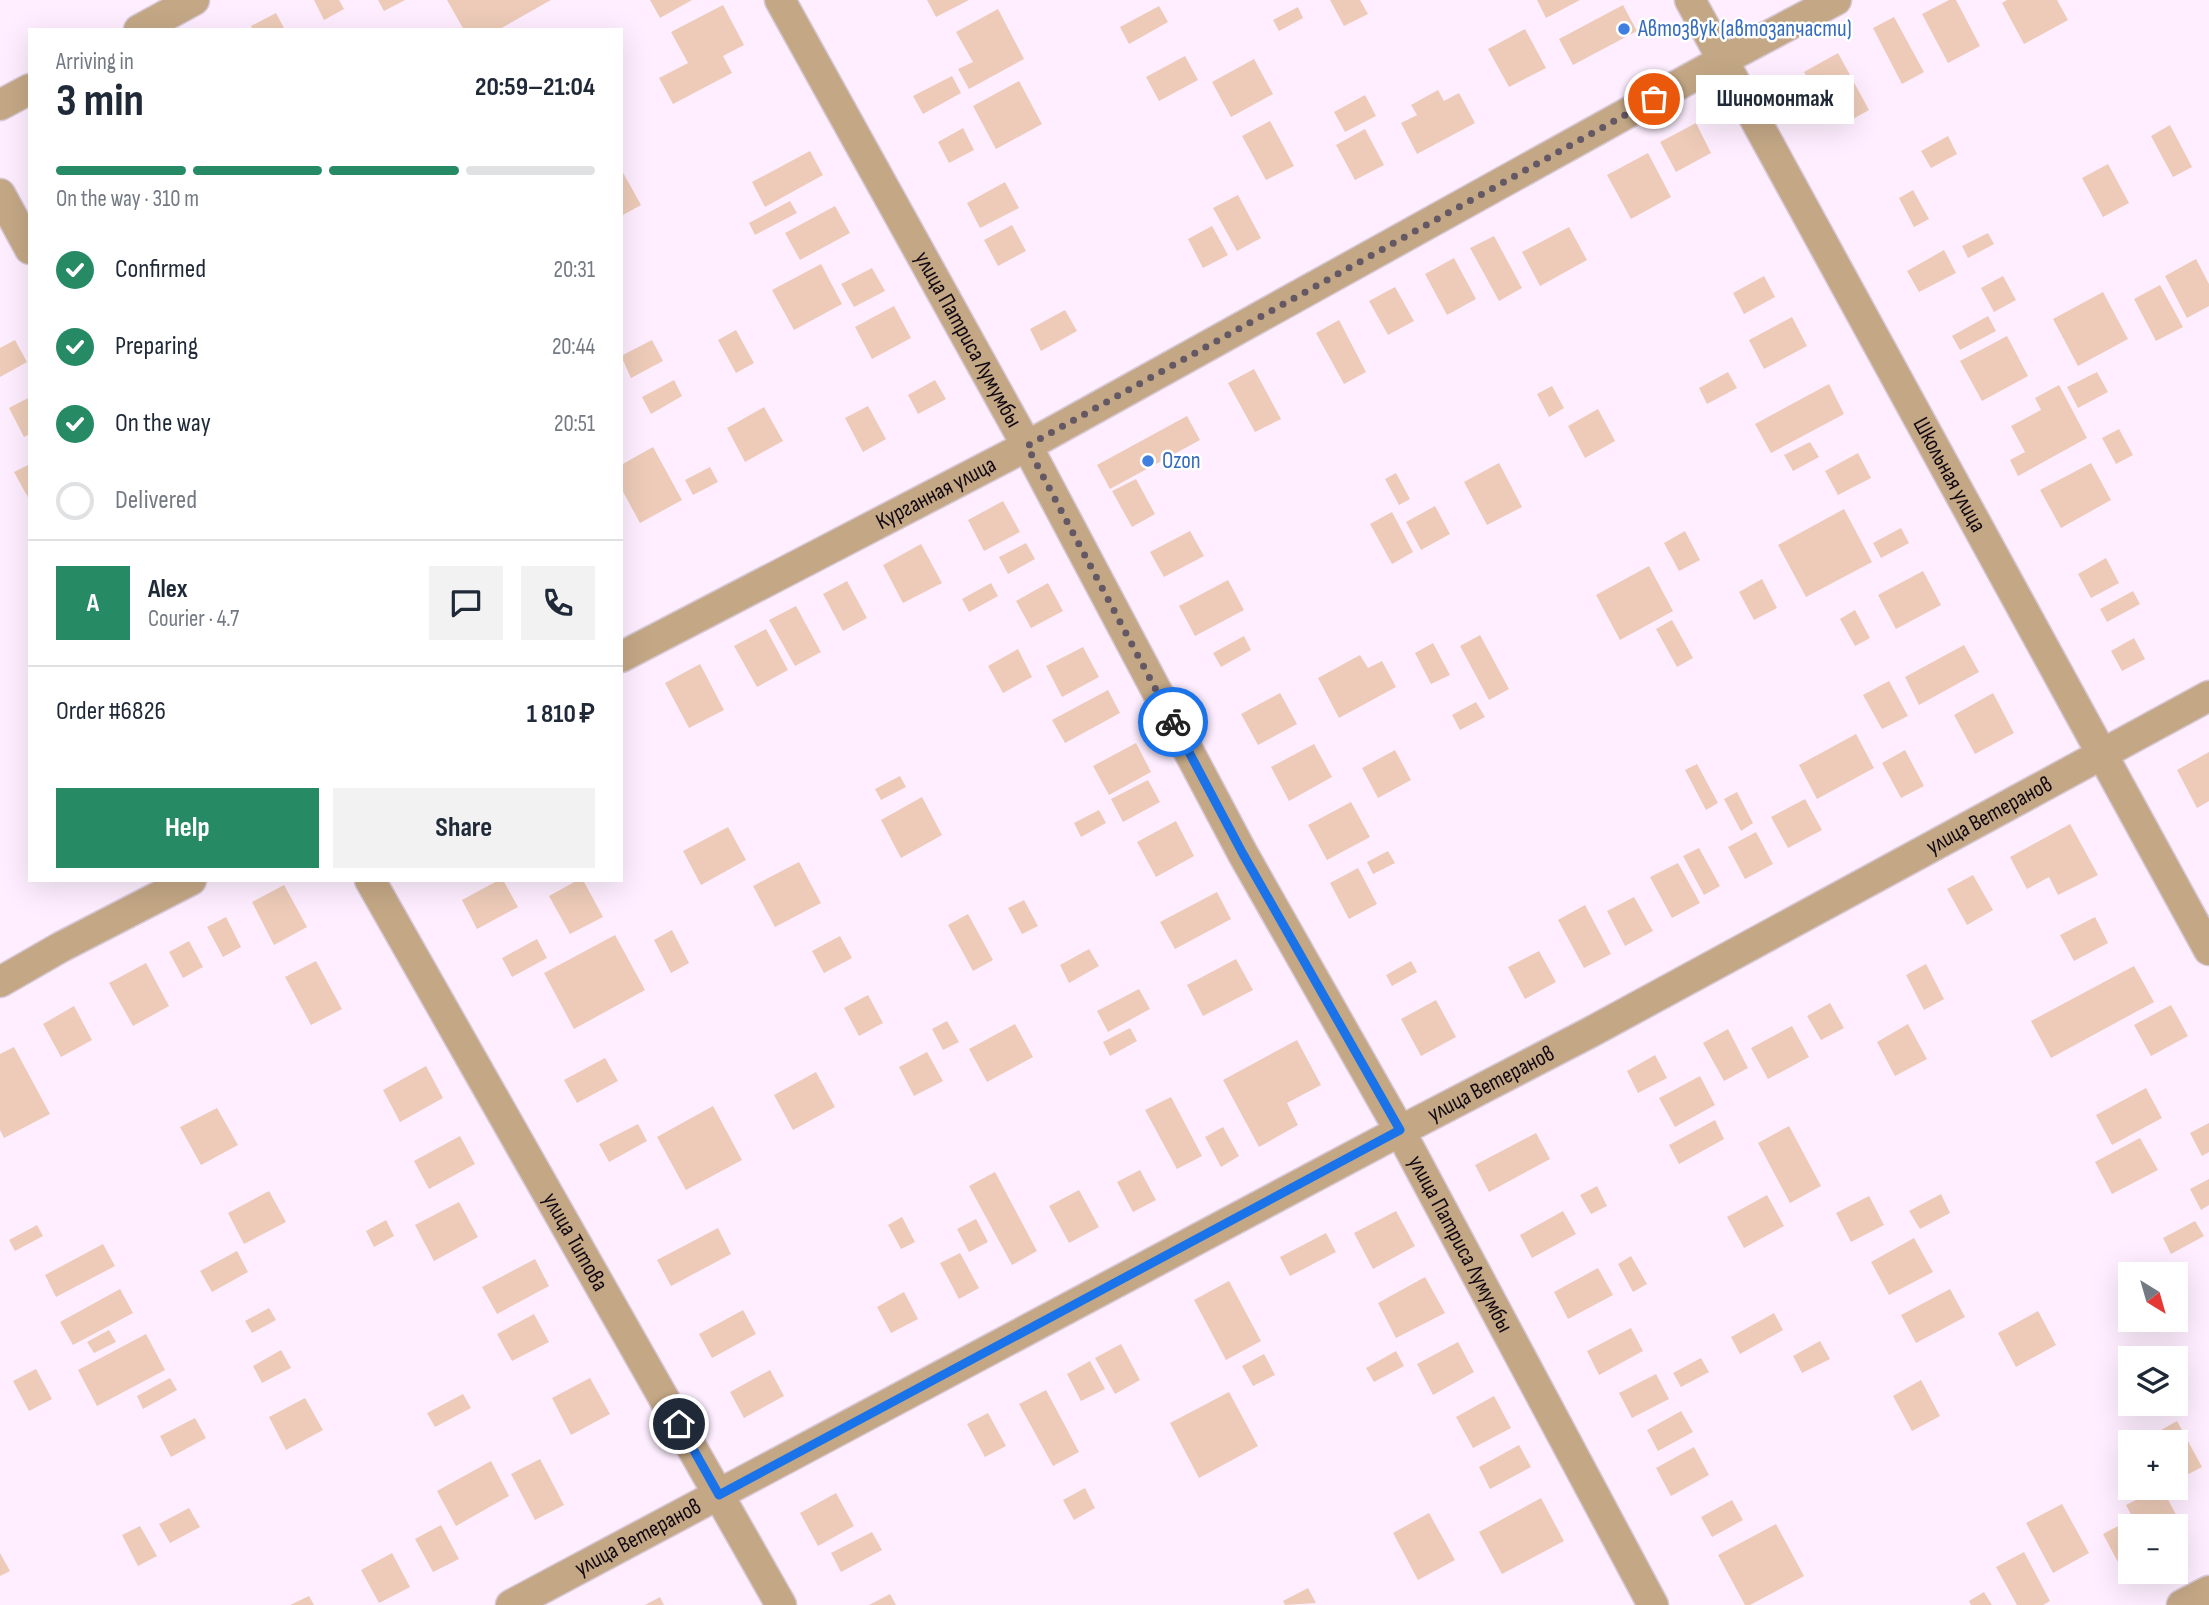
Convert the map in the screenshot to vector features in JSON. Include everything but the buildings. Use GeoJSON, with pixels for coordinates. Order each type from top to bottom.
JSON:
{"type":"FeatureCollection","features":[{"type":"Feature","properties":{"kind":"street"},"geometry":{"type":"LineString","coordinates":[[143,28],[194,0]]}},
{"type":"Feature","properties":{"kind":"street","name":"улица Патриса Лумумбы"},"geometry":{"type":"LineString","coordinates":[[780,0],[1027,446],[1243,854],[1400,1130],[1653,1605]]}},
{"type":"Feature","properties":{"kind":"street","name":"Школьная улица"},"geometry":{"type":"LineString","coordinates":[[1690,0],[2209,950]]}},
{"type":"Feature","properties":{"kind":"street","name":"Курганная улица"},"geometry":{"type":"LineString","coordinates":[[623,656],[1027,446],[1836,0]]}},
{"type":"Feature","properties":{"kind":"street"},"geometry":{"type":"LineString","coordinates":[[0,105],[28,90]]}},
{"type":"Feature","properties":{"kind":"street"},"geometry":{"type":"LineString","coordinates":[[0,194],[28,245]]}},
{"type":"Feature","properties":{"kind":"street","name":"улица Ветеранов"},"geometry":{"type":"LineString","coordinates":[[511,1605],[1400,1130],[1589,1032],[2209,696]]}},
{"type":"Feature","properties":{"kind":"street"},"geometry":{"type":"LineString","coordinates":[[0,982],[61,947],[187,882]]}},
{"type":"Feature","properties":{"kind":"street","name":"улица Титова"},"geometry":{"type":"LineString","coordinates":[[371,882],[781,1605]]}},
{"type":"Feature","properties":{"kind":"street"},"geometry":{"type":"LineString","coordinates":[[2182,1605],[2209,1591]]}},
{"type":"Feature","properties":{"kind":"way so far"},"geometry":{"type":"LineString","coordinates":[[1173,722],[1027,446],[1654,99]]}},
{"type":"Feature","properties":{"kind":"place","name":"Автозвук (автозапчасти)"},"geometry":{"type":"Point","coordinates":[1624,29]}},
{"type":"Feature","properties":{"kind":"place","name":"Шиномонтаж"},"geometry":{"type":"Point","coordinates":[1654,99]}},
{"type":"Feature","properties":{"kind":"place","name":"Ozon"},"geometry":{"type":"Point","coordinates":[1148,461]}},
{"type":"Feature","properties":{"kind":"route"},"geometry":{"type":"LineString","coordinates":[[679,1424],[719,1495],[1400,1130],[1243,854],[1173,722]]}}]}
